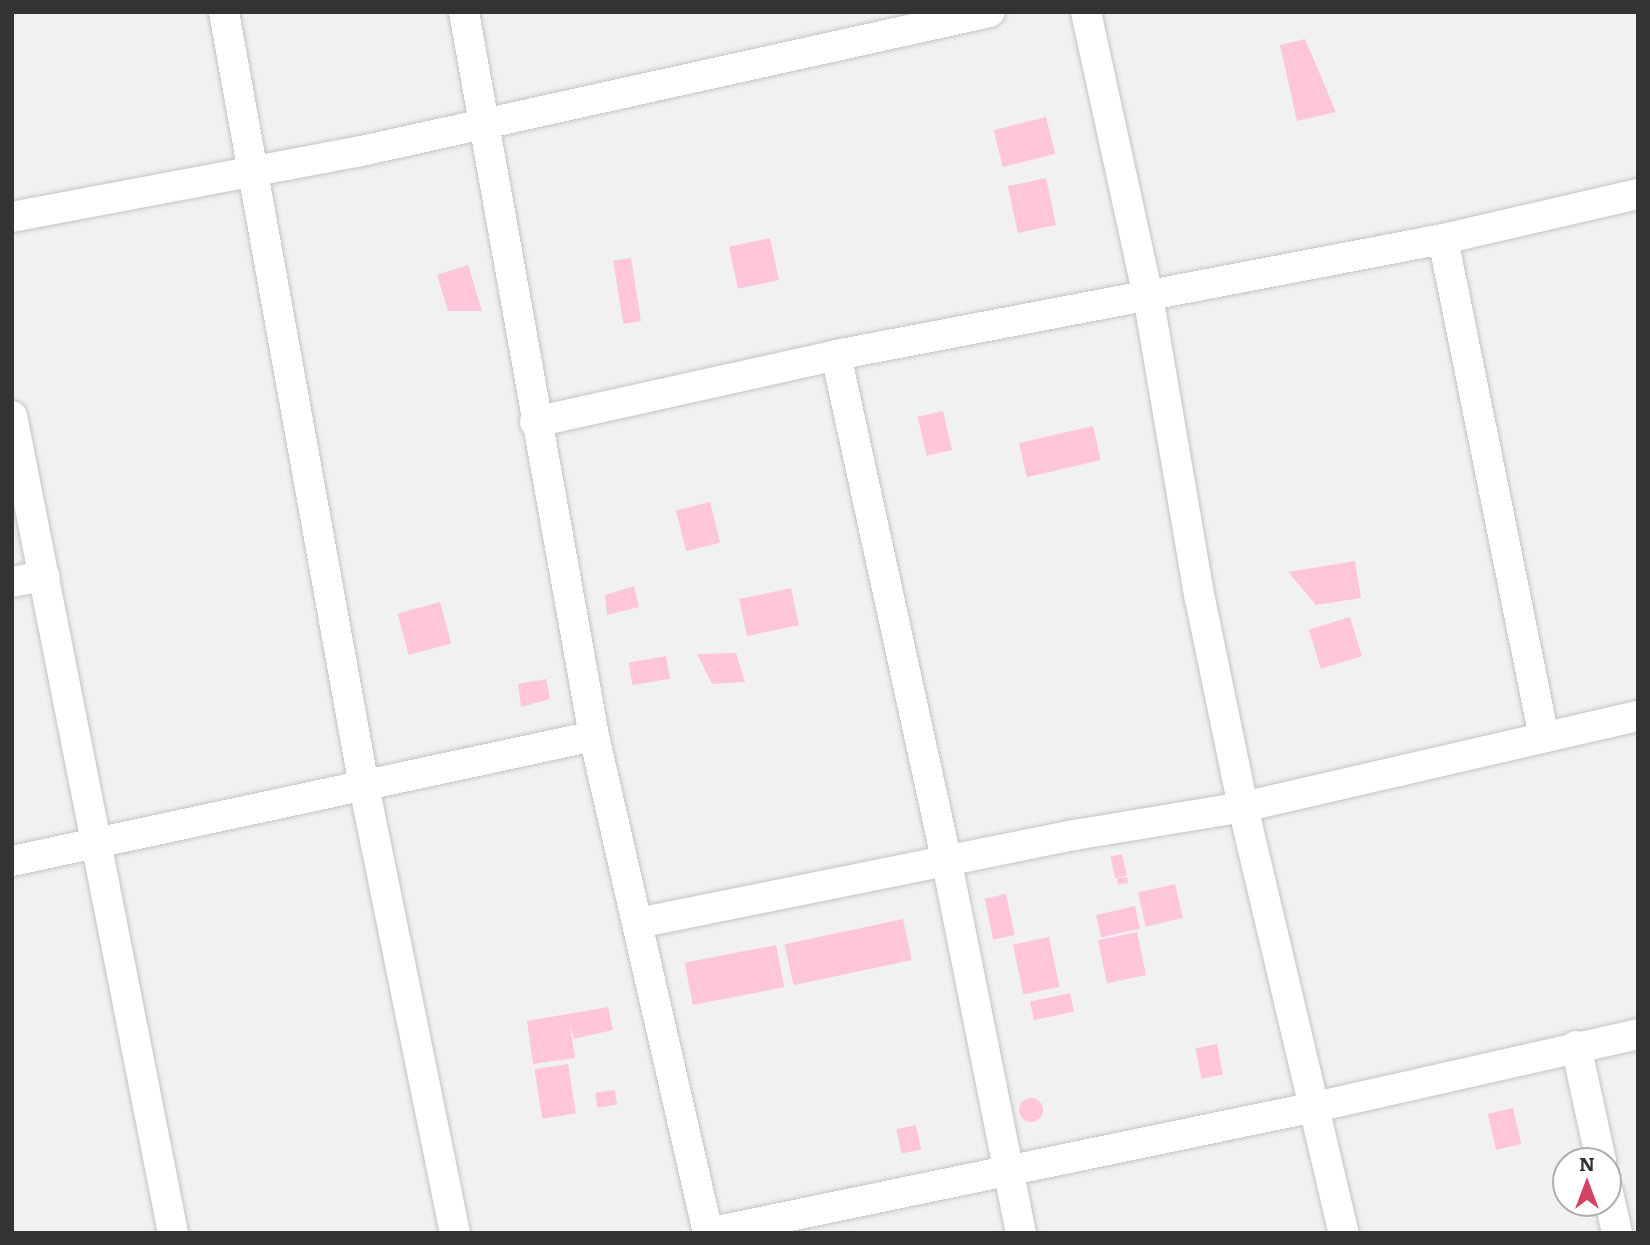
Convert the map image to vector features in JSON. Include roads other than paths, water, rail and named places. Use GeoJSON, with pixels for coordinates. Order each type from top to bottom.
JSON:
{"type":"FeatureCollection","features":[{"type":"Feature","properties":{"kind":"street"},"geometry":{"type":"LineString","coordinates":[[224,12],[364,786],[455,1233]]}},
{"type":"Feature","properties":{"kind":"street"},"geometry":{"type":"LineString","coordinates":[[464,12],[535,422],[594,736],[708,1233],[1315,1107],[1638,1034]]}},
{"type":"Feature","properties":{"kind":"street"},"geometry":{"type":"LineString","coordinates":[[12,217],[484,122],[990,12]]}},
{"type":"Feature","properties":{"kind":"street"},"geometry":{"type":"LineString","coordinates":[[1086,12],[1148,296],[1200,599],[1243,807],[1344,1233]]}},
{"type":"Feature","properties":{"kind":"street"},"geometry":{"type":"LineString","coordinates":[[535,422],[836,355],[1443,239],[1638,194]]}},
{"type":"Feature","properties":{"kind":"street"},"geometry":{"type":"LineString","coordinates":[[1443,239],[1544,737]]}},
{"type":"Feature","properties":{"kind":"street"},"geometry":{"type":"LineString","coordinates":[[836,355],[947,863],[1021,1233]]}},
{"type":"Feature","properties":{"kind":"street"},"geometry":{"type":"LineString","coordinates":[[12,416],[173,1233]]}},
{"type":"Feature","properties":{"kind":"street"},"geometry":{"type":"LineString","coordinates":[[12,582],[44,576]]}},
{"type":"Feature","properties":{"kind":"street"},"geometry":{"type":"LineString","coordinates":[[638,923],[947,863],[1074,835],[1243,807],[1638,716]]}},
{"type":"Feature","properties":{"kind":"street"},"geometry":{"type":"LineString","coordinates":[[12,861],[594,736]]}},
{"type":"Feature","properties":{"kind":"street"},"geometry":{"type":"LineString","coordinates":[[1576,1046],[1598,1147]]}}]}
